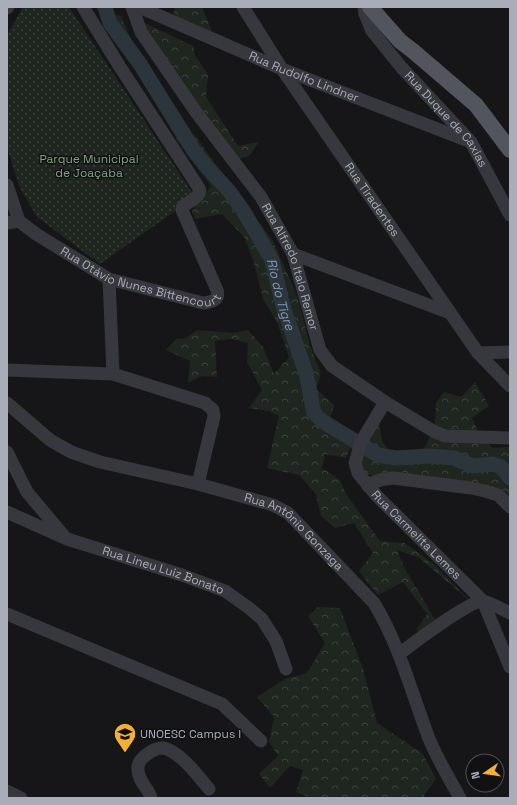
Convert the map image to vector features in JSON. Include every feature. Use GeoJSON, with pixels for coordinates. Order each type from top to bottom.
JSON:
{"type":"FeatureCollection","features":[{"type":"Feature","properties":{"kind":"main road"},"geometry":{"type":"LineString","coordinates":[[372,8],[406,39],[413,51],[476,105],[510,150]]}},
{"type":"Feature","properties":{"kind":"street","name":"Rua Otávio Nunes Bittencourt"},"geometry":{"type":"LineString","coordinates":[[13,222],[36,234],[109,278],[203,303],[214,301],[217,298],[218,290],[182,210],[183,206],[199,195],[199,188],[120,67],[83,7]]}},
{"type":"Feature","properties":{"kind":"street","name":"Rua Alfredo Italo Remor"},"geometry":{"type":"LineString","coordinates":[[132,7],[141,32],[196,112],[261,197],[293,254],[320,350],[332,366],[385,402],[435,432],[445,436],[510,438]]}},
{"type":"Feature","properties":{"kind":"street","name":"Rua Rudolfo Lindner"},"geometry":{"type":"LineString","coordinates":[[139,7],[282,69],[471,142]]}},
{"type":"Feature","properties":{"kind":"street","name":"Rua Tiradentes"},"geometry":{"type":"LineString","coordinates":[[243,7],[282,69],[450,314],[478,352],[510,386]]}},
{"type":"Feature","properties":{"kind":"street","name":"Rua Duque de Caxias"},"geometry":{"type":"LineString","coordinates":[[372,8],[372,31],[402,68],[471,142],[510,215]]}},
{"type":"Feature","properties":{"kind":"street"},"geometry":{"type":"LineString","coordinates":[[7,185],[13,222]]}},
{"type":"Feature","properties":{"kind":"street"},"geometry":{"type":"LineString","coordinates":[[293,254],[450,314]]}},
{"type":"Feature","properties":{"kind":"street"},"geometry":{"type":"LineString","coordinates":[[109,278],[114,374]]}},
{"type":"Feature","properties":{"kind":"street"},"geometry":{"type":"LineString","coordinates":[[478,352],[510,352]]}},
{"type":"Feature","properties":{"kind":"street"},"geometry":{"type":"LineString","coordinates":[[7,370],[114,374],[205,404],[213,410],[214,416],[198,484]]}},
{"type":"Feature","properties":{"kind":"street","name":"Rua Carmelita Lemes"},"geometry":{"type":"LineString","coordinates":[[385,402],[360,442],[355,463],[358,473],[368,486],[483,601],[510,667]]}},
{"type":"Feature","properties":{"kind":"street","name":"Rua Antônio Gonzaga"},"geometry":{"type":"LineString","coordinates":[[7,403],[50,440],[71,452],[100,462],[198,484],[273,505],[288,513],[374,603],[384,620],[399,654],[429,738],[460,798]]}},
{"type":"Feature","properties":{"kind":"street"},"geometry":{"type":"LineString","coordinates":[[7,452],[27,492],[67,539]]}},
{"type":"Feature","properties":{"kind":"street"},"geometry":{"type":"LineString","coordinates":[[368,486],[382,479],[393,478],[471,488],[498,495],[510,507]]}},
{"type":"Feature","properties":{"kind":"street","name":"Rua Lineu Luiz Bonato"},"geometry":{"type":"LineString","coordinates":[[7,512],[67,539],[182,575],[225,591],[262,619],[276,641],[286,669]]}},
{"type":"Feature","properties":{"kind":"street"},"geometry":{"type":"LineString","coordinates":[[399,654],[461,610],[477,602],[483,601],[510,613]]}},
{"type":"Feature","properties":{"kind":"street"},"geometry":{"type":"LineString","coordinates":[[7,614],[222,704],[261,741]]}},
{"type":"Feature","properties":{"kind":"street"},"geometry":{"type":"LineString","coordinates":[[151,798],[150,793],[139,779],[137,768],[140,760],[152,750],[163,748],[180,756],[210,789]]}},
{"type":"Feature","properties":{"kind":"street"},"geometry":{"type":"LineString","coordinates":[[7,791],[21,798]]}},
{"type":"Feature","properties":{"kind":"green space","name":"Parque Municipal de Joaçaba"},"geometry":{"type":"Polygon","coordinates":[[[23,7],[69,7],[195,197],[100,264],[37,217],[20,188],[7,147],[7,35],[23,7]]]}},
{"type":"Feature","properties":{"kind":"green space"},"geometry":{"type":"Polygon","coordinates":[[[175,7],[202,7],[212,32],[173,15],[175,7]]]}},
{"type":"Feature","properties":{"kind":"green space"},"geometry":{"type":"Polygon","coordinates":[[[102,12],[121,16],[131,39],[192,132],[273,241],[297,296],[310,345],[321,374],[316,389],[334,405],[330,419],[355,437],[346,458],[325,454],[322,468],[340,480],[346,494],[380,541],[404,543],[434,564],[469,600],[418,557],[397,550],[404,567],[437,623],[419,636],[417,629],[427,614],[403,582],[378,595],[359,571],[373,553],[354,523],[335,528],[321,516],[316,494],[299,475],[267,468],[279,416],[269,411],[249,408],[262,390],[247,362],[248,343],[231,339],[215,341],[217,377],[202,376],[188,383],[190,361],[166,350],[176,339],[186,338],[197,330],[233,333],[248,330],[263,347],[274,374],[289,357],[277,322],[263,299],[253,259],[244,237],[222,214],[195,219],[192,211],[211,186],[181,146],[102,12]]]}},
{"type":"Feature","properties":{"kind":"green space"},"geometry":{"type":"Polygon","coordinates":[[[137,19],[193,46],[195,55],[208,75],[206,97],[238,146],[259,142],[249,156],[235,160],[137,19]]]}},
{"type":"Feature","properties":{"kind":"green space"},"geometry":{"type":"Polygon","coordinates":[[[475,382],[489,406],[472,418],[478,431],[492,448],[510,447],[510,506],[502,495],[373,476],[364,473],[360,468],[366,444],[379,422],[382,441],[390,452],[420,455],[435,424],[436,403],[444,392],[461,397],[475,382]]]}},
{"type":"Feature","properties":{"kind":"green space"},"geometry":{"type":"Polygon","coordinates":[[[318,607],[340,608],[363,669],[377,723],[423,754],[436,779],[424,795],[425,798],[311,798],[296,792],[303,770],[290,766],[270,788],[259,774],[278,756],[269,742],[274,717],[257,697],[285,679],[307,673],[325,643],[308,616],[318,607]]]}},
{"type":"Feature","properties":{"kind":"waterway","name":"Rio do Tigre"},"geometry":{"type":"LineString","coordinates":[[105,7],[110,23],[140,64],[194,151],[229,191],[244,212],[272,260],[283,306],[306,373],[314,413],[322,421],[378,455],[396,458],[429,456],[454,458],[473,466],[493,464],[501,467],[510,478]]}},
{"type":"Feature","properties":{"kind":"place","name":"UNOESC Campus I"},"geometry":{"type":"Point","coordinates":[125,754]}}]}
